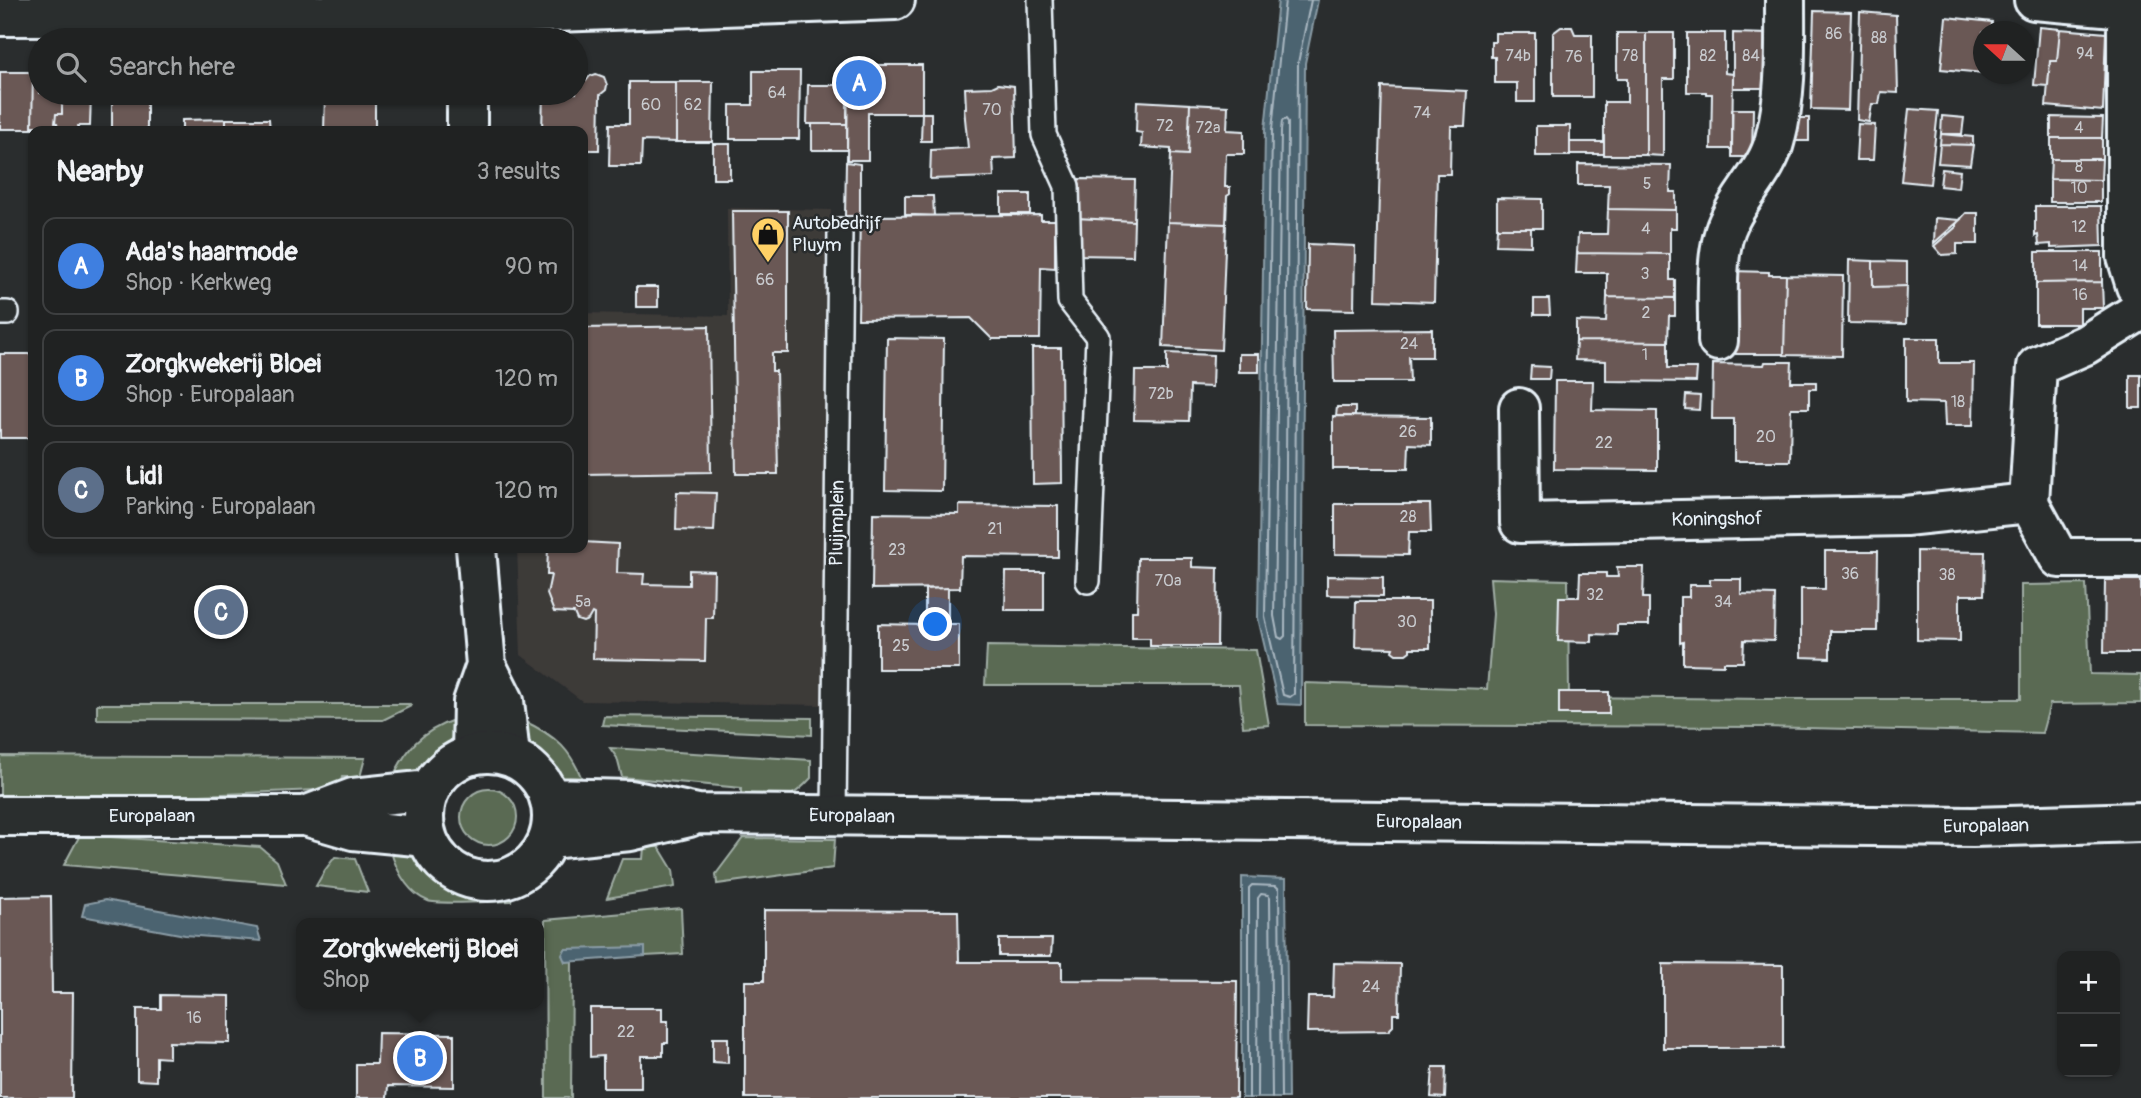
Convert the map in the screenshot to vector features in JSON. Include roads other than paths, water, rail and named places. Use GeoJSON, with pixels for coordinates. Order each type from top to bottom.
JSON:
{"type":"FeatureCollection","features":[{"type":"Feature","properties":{"kind":"street"},"geometry":{"type":"LineString","coordinates":[[0,16],[468,18],[895,0]]}},
{"type":"Feature","properties":{"kind":"street"},"geometry":{"type":"LineString","coordinates":[[1718,341],[1720,246],[1729,220],[1775,143],[1784,94],[1785,0]]}},
{"type":"Feature","properties":{"kind":"street"},"geometry":{"type":"LineString","coordinates":[[2034,0],[2127,8],[2127,257],[2136,286],[2141,293]]}},
{"type":"Feature","properties":{"kind":"street"},"geometry":{"type":"LineString","coordinates":[[467,105],[467,126]]}},
{"type":"Feature","properties":{"kind":"street"},"geometry":{"type":"LineString","coordinates":[[2141,310],[2085,345],[2037,366],[2029,503],[2059,558],[2141,558]]}},
{"type":"Feature","properties":{"kind":"street","name":"Koningshof"},"geometry":{"type":"LineString","coordinates":[[1519,408],[1520,523],[1905,516],[2029,503]]}},
{"type":"Feature","properties":{"kind":"street"},"geometry":{"type":"LineString","coordinates":[[476,553],[486,665],[504,701],[510,756]]}},
{"type":"Feature","properties":{"kind":"street"},"geometry":{"type":"LineString","coordinates":[[472,755],[473,702],[486,665]]}},
{"type":"Feature","properties":{"kind":"street"},"geometry":{"type":"LineString","coordinates":[[485,753],[510,756],[527,766],[541,780],[552,811],[549,839],[540,856],[525,870],[507,879],[487,882],[468,879],[450,869],[435,855],[427,837],[425,805],[430,790],[440,774],[454,762],[485,753]]}},
{"type":"Feature","properties":{"kind":"street","name":"Europalaan"},"geometry":{"type":"LineString","coordinates":[[305,816],[353,798],[430,790]]}},
{"type":"Feature","properties":{"kind":"street","name":"Europalaan"},"geometry":{"type":"LineString","coordinates":[[549,798],[631,800],[698,814],[1973,827],[2141,822]]}},
{"type":"Feature","properties":{"kind":"street","name":"Europalaan"},"geometry":{"type":"LineString","coordinates":[[549,839],[630,831],[698,814]]}},
{"type":"Feature","properties":{"kind":"street","name":"Europalaan"},"geometry":{"type":"LineString","coordinates":[[0,816],[305,816],[353,830],[427,837]]}},
{"type":"Feature","properties":{"kind":"lane"},"geometry":{"type":"LineString","coordinates":[[1040,0],[1044,135],[1067,186],[1070,301],[1098,337],[1088,580]]}},
{"type":"Feature","properties":{"kind":"lane","name":"Pluijmplein"},"geometry":{"type":"LineString","coordinates":[[834,816],[841,230]]}},
{"type":"Feature","properties":{"kind":"water"},"geometry":{"type":"Polygon","coordinates":[[[1278,0],[1318,0],[1305,63],[1301,705],[1278,704],[1258,618],[1265,130],[1278,0]]]}},
{"type":"Feature","properties":{"kind":"water"},"geometry":{"type":"Polygon","coordinates":[[[1242,877],[1286,879],[1288,1098],[1242,1098],[1242,877]]]}},
{"type":"Feature","properties":{"kind":"water"},"geometry":{"type":"Polygon","coordinates":[[[105,900],[257,928],[261,941],[185,935],[82,916],[85,904],[105,900]]]}},
{"type":"Feature","properties":{"kind":"water"},"geometry":{"type":"Polygon","coordinates":[[[645,947],[645,956],[565,962],[562,955],[565,949],[645,947]]]}},
{"type":"Feature","properties":{"kind":"place","name":"Ada's haarmode"},"geometry":{"type":"Point","coordinates":[859,83]}},
{"type":"Feature","properties":{"kind":"place","name":"Autobedrijf Pluym"},"geometry":{"type":"Point","coordinates":[768,264]}},
{"type":"Feature","properties":{"kind":"place","name":"Lidl"},"geometry":{"type":"Point","coordinates":[221,612]}},
{"type":"Feature","properties":{"kind":"place","name":"Zorgkwekerij Bloei"},"geometry":{"type":"Point","coordinates":[420,1058]}}]}
